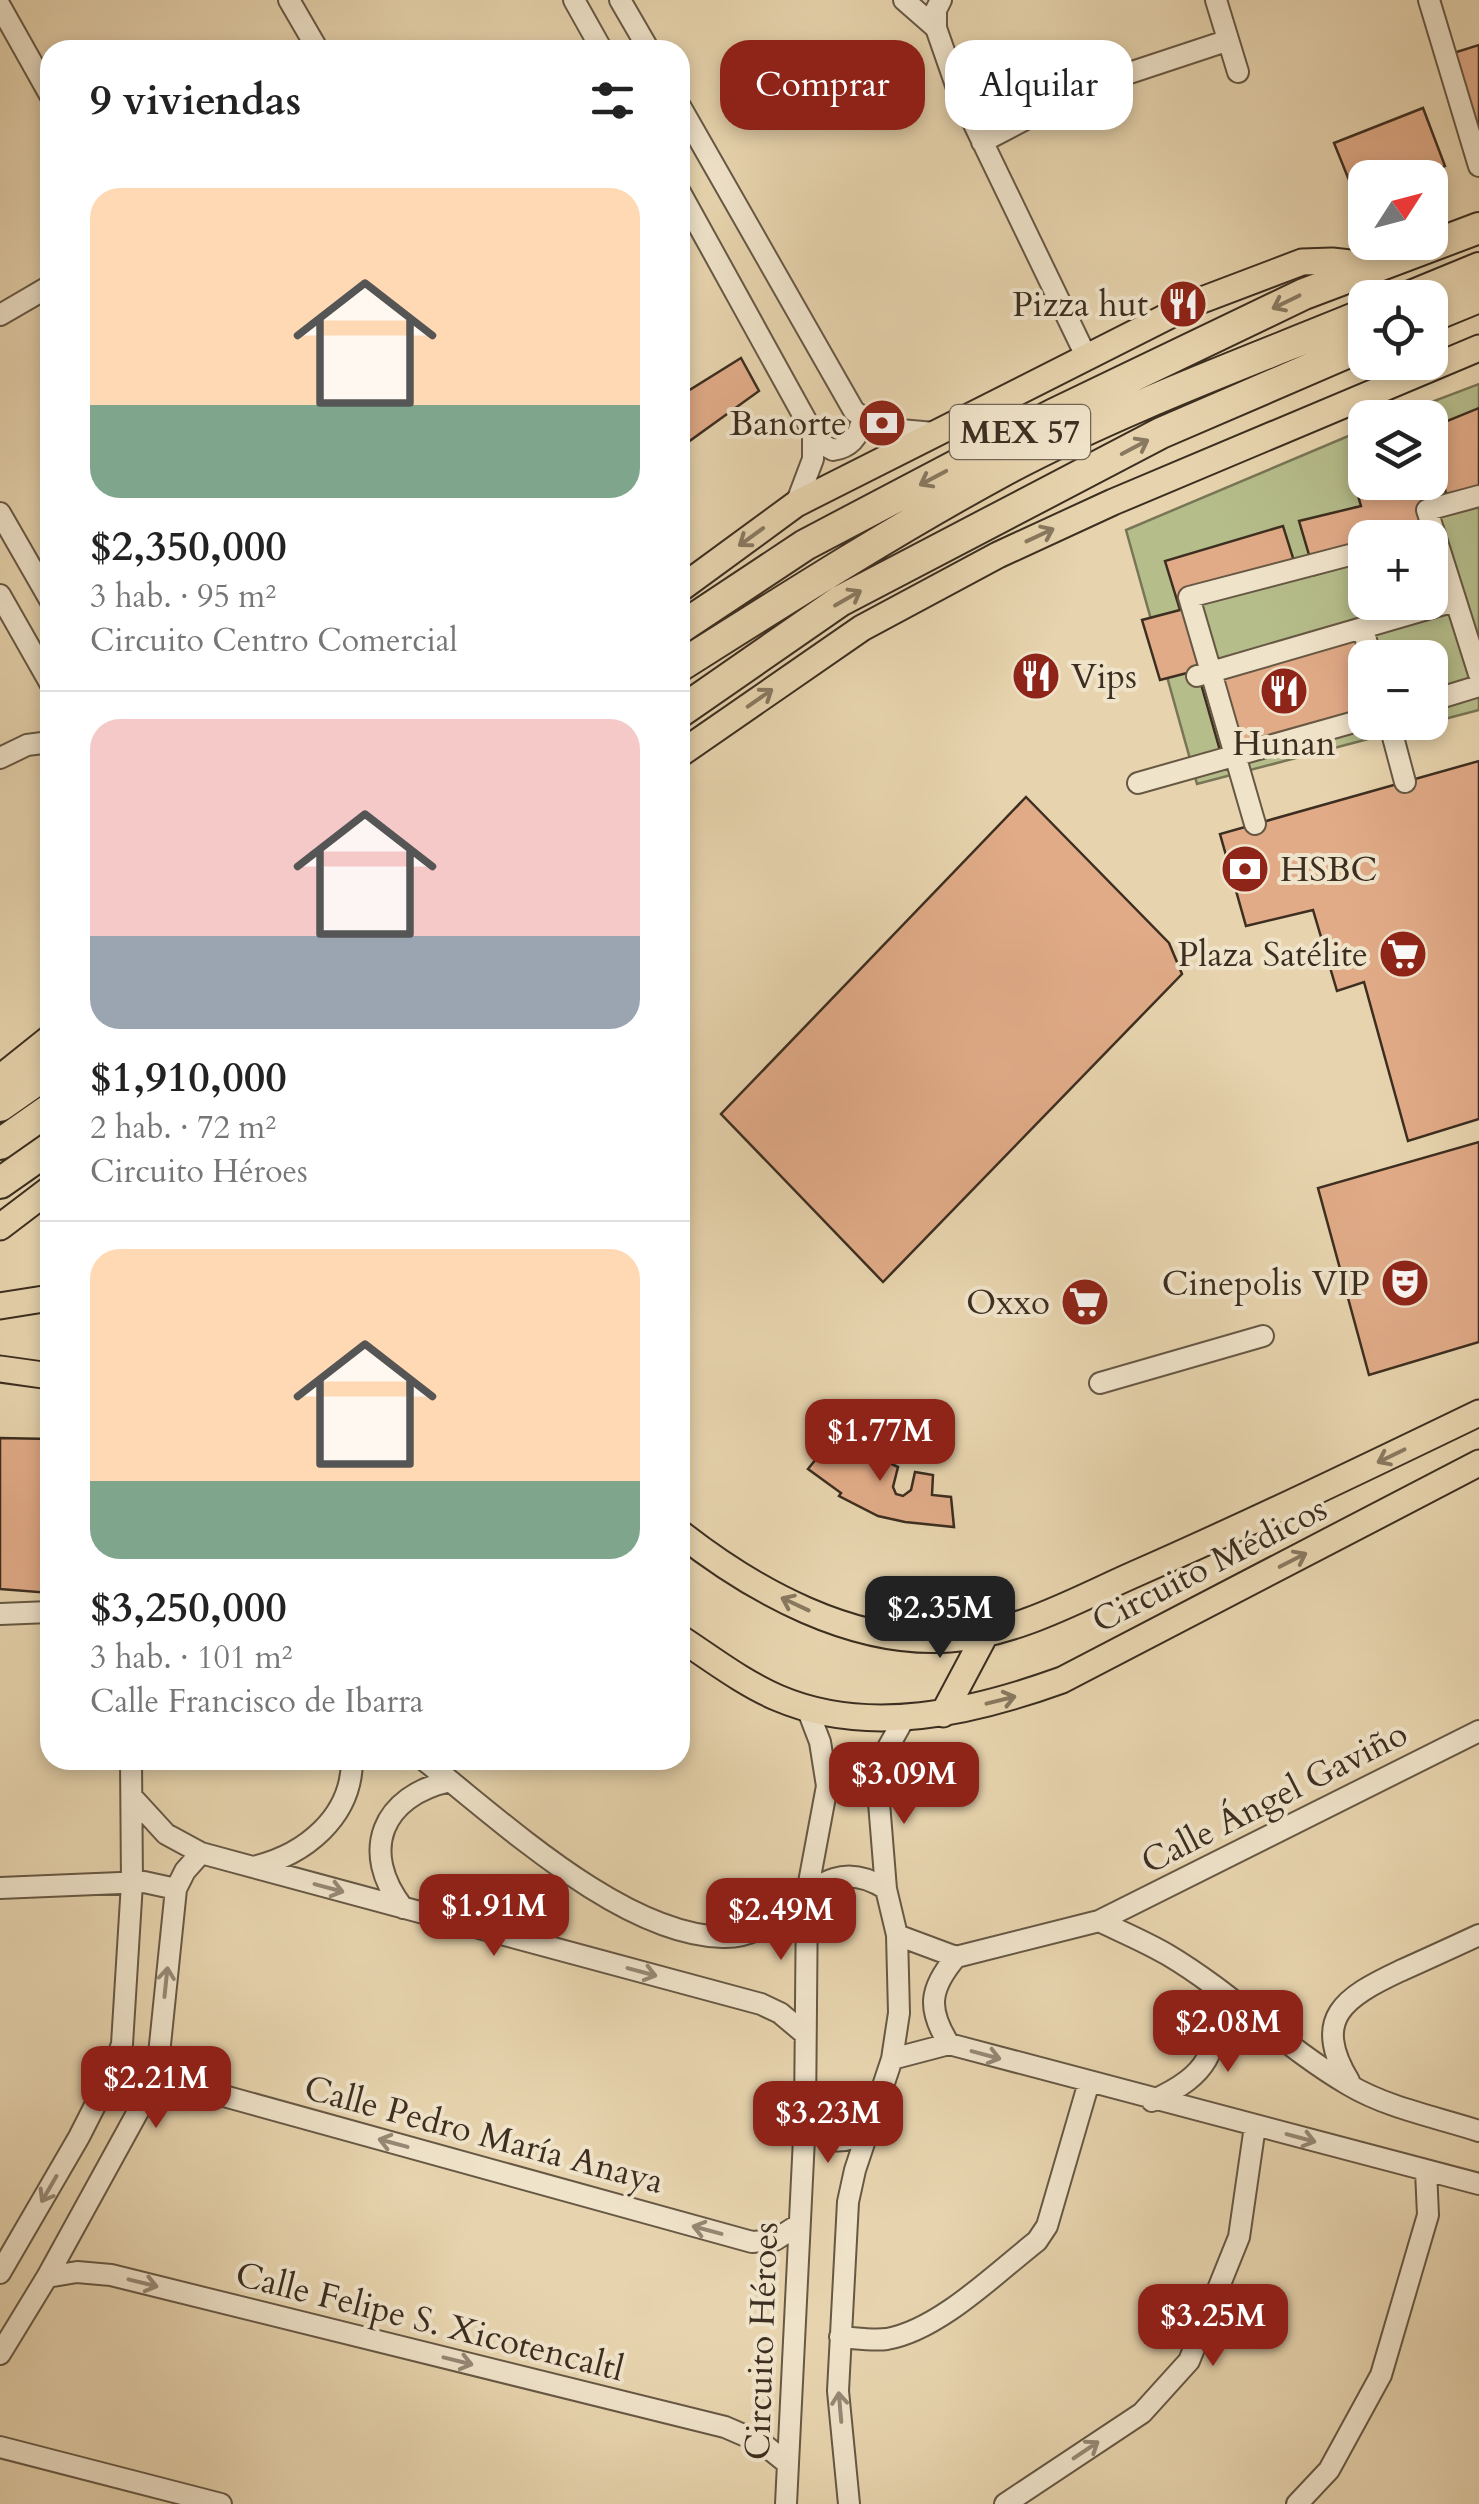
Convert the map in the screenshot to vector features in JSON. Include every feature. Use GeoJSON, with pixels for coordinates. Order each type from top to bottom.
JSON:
{"type":"FeatureCollection","features":[{"type":"Feature","properties":{"kind":"highway","name":"MEX 57"},"geometry":{"type":"LineString","coordinates":[[690,621],[805,545],[1054,414],[1304,294],[1479,228]]}},
{"type":"Feature","properties":{"kind":"highway"},"geometry":{"type":"LineString","coordinates":[[1448,281],[1479,268]]}},
{"type":"Feature","properties":{"kind":"highway"},"geometry":{"type":"LineString","coordinates":[[1448,312],[1479,297]]}},
{"type":"Feature","properties":{"kind":"highway"},"geometry":{"type":"LineString","coordinates":[[690,660],[853,557],[1003,471],[1145,404],[1348,321]]}},
{"type":"Feature","properties":{"kind":"highway"},"geometry":{"type":"LineString","coordinates":[[1448,321],[1479,322]]}},
{"type":"Feature","properties":{"kind":"highway","name":"MEX 57"},"geometry":{"type":"LineString","coordinates":[[690,705],[840,601],[1161,433],[1348,352]]}},
{"type":"Feature","properties":{"kind":"highway"},"geometry":{"type":"LineString","coordinates":[[0,1106],[40,1078]]}},
{"type":"Feature","properties":{"kind":"highway"},"geometry":{"type":"LineString","coordinates":[[0,1144],[40,1116]]}},
{"type":"Feature","properties":{"kind":"highway"},"geometry":{"type":"LineString","coordinates":[[0,1183],[40,1155]]}},
{"type":"Feature","properties":{"kind":"main road"},"geometry":{"type":"LineString","coordinates":[[690,582],[796,504],[1194,302],[1302,262],[1332,260],[1377,266]]}},
{"type":"Feature","properties":{"kind":"main road"},"geometry":{"type":"LineString","coordinates":[[690,747],[862,628],[998,555],[1112,502],[1479,348]]}},
{"type":"Feature","properties":{"kind":"main road"},"geometry":{"type":"LineString","coordinates":[[0,1078],[40,1046]]}},
{"type":"Feature","properties":{"kind":"main road"},"geometry":{"type":"LineString","coordinates":[[0,1227],[40,1197]]}},
{"type":"Feature","properties":{"kind":"main road"},"geometry":{"type":"LineString","coordinates":[[0,1306],[40,1300]]}},
{"type":"Feature","properties":{"kind":"main road"},"geometry":{"type":"LineString","coordinates":[[0,1369],[40,1375]]}},
{"type":"Feature","properties":{"kind":"main road"},"geometry":{"type":"LineString","coordinates":[[690,1542],[796,1606],[843,1623],[919,1638],[985,1634],[1040,1616],[1288,1506],[1479,1413]]}},
{"type":"Feature","properties":{"kind":"main road","name":"Circuito Médicos"},"geometry":{"type":"LineString","coordinates":[[690,1645],[756,1688],[807,1708],[856,1716],[905,1717],[943,1714],[1010,1699],[1062,1680],[1479,1463]]}},
{"type":"Feature","properties":{"kind":"main road"},"geometry":{"type":"LineString","coordinates":[[943,1714],[985,1634]]}},
{"type":"Feature","properties":{"kind":"street"},"geometry":{"type":"LineString","coordinates":[[289,0],[312,40]]}},
{"type":"Feature","properties":{"kind":"street"},"geometry":{"type":"LineString","coordinates":[[574,0],[596,40]]}},
{"type":"Feature","properties":{"kind":"street"},"geometry":{"type":"LineString","coordinates":[[620,0],[642,40]]}},
{"type":"Feature","properties":{"kind":"street"},"geometry":{"type":"LineString","coordinates":[[904,0],[936,28]]}},
{"type":"Feature","properties":{"kind":"street"},"geometry":{"type":"LineString","coordinates":[[941,0],[936,10],[936,28],[945,54]]}},
{"type":"Feature","properties":{"kind":"street"},"geometry":{"type":"LineString","coordinates":[[1216,0],[1238,72]]}},
{"type":"Feature","properties":{"kind":"street"},"geometry":{"type":"LineString","coordinates":[[1430,0],[1479,166]]}},
{"type":"Feature","properties":{"kind":"street"},"geometry":{"type":"LineString","coordinates":[[0,6],[40,77]]}},
{"type":"Feature","properties":{"kind":"street"},"geometry":{"type":"LineString","coordinates":[[1133,72],[1226,41]]}},
{"type":"Feature","properties":{"kind":"street"},"geometry":{"type":"LineString","coordinates":[[690,124],[848,401],[862,419],[892,430],[934,433]]}},
{"type":"Feature","properties":{"kind":"street"},"geometry":{"type":"LineString","coordinates":[[976,130],[1086,356]]}},
{"type":"Feature","properties":{"kind":"street"},"geometry":{"type":"LineString","coordinates":[[982,142],[1005,130]]}},
{"type":"Feature","properties":{"kind":"street"},"geometry":{"type":"LineString","coordinates":[[690,210],[816,441],[833,450],[848,446],[858,436],[862,419]]}},
{"type":"Feature","properties":{"kind":"street"},"geometry":{"type":"LineString","coordinates":[[0,315],[40,292]]}},
{"type":"Feature","properties":{"kind":"street"},"geometry":{"type":"LineString","coordinates":[[796,504],[810,473],[816,441]]}},
{"type":"Feature","properties":{"kind":"street"},"geometry":{"type":"LineString","coordinates":[[1426,520],[1427,510],[1479,496]]}},
{"type":"Feature","properties":{"kind":"street"},"geometry":{"type":"LineString","coordinates":[[0,513],[40,583]]}},
{"type":"Feature","properties":{"kind":"street"},"geometry":{"type":"LineString","coordinates":[[1255,824],[1181,600],[1348,556]]}},
{"type":"Feature","properties":{"kind":"street"},"geometry":{"type":"LineString","coordinates":[[1448,586],[1478,673],[1448,690]]}},
{"type":"Feature","properties":{"kind":"street"},"geometry":{"type":"LineString","coordinates":[[0,596],[40,666]]}},
{"type":"Feature","properties":{"kind":"street"},"geometry":{"type":"LineString","coordinates":[[1204,674],[1455,602]]}},
{"type":"Feature","properties":{"kind":"street"},"geometry":{"type":"LineString","coordinates":[[1363,629],[1366,640]]}},
{"type":"Feature","properties":{"kind":"street"},"geometry":{"type":"LineString","coordinates":[[1138,783],[1348,724]]}},
{"type":"Feature","properties":{"kind":"street"},"geometry":{"type":"LineString","coordinates":[[1394,740],[1406,782]]}},
{"type":"Feature","properties":{"kind":"street"},"geometry":{"type":"LineString","coordinates":[[0,758],[40,744]]}},
{"type":"Feature","properties":{"kind":"street"},"geometry":{"type":"LineString","coordinates":[[1100,1383],[1263,1336]]}},
{"type":"Feature","properties":{"kind":"street"},"geometry":{"type":"LineString","coordinates":[[0,1614],[40,1612]]}},
{"type":"Feature","properties":{"kind":"street"},"geometry":{"type":"LineString","coordinates":[[807,1708],[820,1742],[827,1786],[807,1893]]}},
{"type":"Feature","properties":{"kind":"street"},"geometry":{"type":"LineString","coordinates":[[848,2504],[838,2392],[848,2202],[892,2059],[899,2014],[896,1935],[886,1889],[876,1778],[881,1760],[905,1717]]}},
{"type":"Feature","properties":{"kind":"street","name":"Calle Ángel Gaviño"},"geometry":{"type":"LineString","coordinates":[[1099,1921],[1479,1731]]}},
{"type":"Feature","properties":{"kind":"street"},"geometry":{"type":"LineString","coordinates":[[0,2273],[112,2072],[122,2044],[132,1884],[132,1770]]}},
{"type":"Feature","properties":{"kind":"street"},"geometry":{"type":"LineString","coordinates":[[251,1867],[290,1854],[324,1830],[342,1805],[352,1770]]}},
{"type":"Feature","properties":{"kind":"street"},"geometry":{"type":"LineString","coordinates":[[437,1770],[584,1884],[667,1924],[714,1936],[736,1936],[775,1922],[828,1880],[846,1875],[873,1881],[886,1889]]}},
{"type":"Feature","properties":{"kind":"street"},"geometry":{"type":"LineString","coordinates":[[403,1908],[384,1872],[381,1845],[386,1821],[396,1806],[412,1794],[450,1780]]}},
{"type":"Feature","properties":{"kind":"street"},"geometry":{"type":"LineString","coordinates":[[133,1798],[166,1834],[201,1853],[761,2004],[780,2013],[804,2034]]}},
{"type":"Feature","properties":{"kind":"street"},"geometry":{"type":"LineString","coordinates":[[0,2354],[146,2098],[158,2064],[176,1889],[201,1853]]}},
{"type":"Feature","properties":{"kind":"street"},"geometry":{"type":"LineString","coordinates":[[0,1888],[156,1883],[176,1889]]}},
{"type":"Feature","properties":{"kind":"street","name":"Circuito Héroes"},"geometry":{"type":"LineString","coordinates":[[786,2504],[805,2118],[807,1893]]}},
{"type":"Feature","properties":{"kind":"street"},"geometry":{"type":"LineString","coordinates":[[896,1935],[956,1957],[1099,1921],[1167,1954],[1222,1992],[1292,2050],[1352,2087],[1479,2131]]}},
{"type":"Feature","properties":{"kind":"street"},"geometry":{"type":"LineString","coordinates":[[1352,2087],[1336,2060],[1332,2039],[1340,2008],[1373,1984],[1479,1935]]}},
{"type":"Feature","properties":{"kind":"street"},"geometry":{"type":"LineString","coordinates":[[949,2044],[936,2024],[933,1999],[940,1976],[956,1957]]}},
{"type":"Feature","properties":{"kind":"street"},"geometry":{"type":"LineString","coordinates":[[1152,2101],[1187,2083],[1206,2063],[1222,1992]]}},
{"type":"Feature","properties":{"kind":"street"},"geometry":{"type":"LineString","coordinates":[[892,2059],[949,2044],[1152,2101],[1479,2184]]}},
{"type":"Feature","properties":{"kind":"street","name":"Calle Pedro María Anaya"},"geometry":{"type":"LineString","coordinates":[[158,2064],[177,2083],[752,2242],[775,2240],[798,2224]]}},
{"type":"Feature","properties":{"kind":"street"},"geometry":{"type":"LineString","coordinates":[[840,2336],[886,2339],[913,2332],[940,2316],[1037,2241],[1047,2226],[1089,2082]]}},
{"type":"Feature","properties":{"kind":"street"},"geometry":{"type":"LineString","coordinates":[[805,2118],[826,2141],[847,2140],[868,2130]]}},
{"type":"Feature","properties":{"kind":"street"},"geometry":{"type":"LineString","coordinates":[[1005,2504],[1142,2413],[1189,2362],[1239,2237],[1255,2126]]}},
{"type":"Feature","properties":{"kind":"street"},"geometry":{"type":"LineString","coordinates":[[1297,2504],[1329,2470],[1382,2375],[1428,2215],[1426,2171]]}},
{"type":"Feature","properties":{"kind":"street","name":"Calle Felipe S. Xicotencaltl"},"geometry":{"type":"LineString","coordinates":[[47,2276],[76,2272],[111,2276],[725,2427],[762,2443],[788,2464]]}},
{"type":"Feature","properties":{"kind":"street"},"geometry":{"type":"LineString","coordinates":[[0,2448],[221,2504]]}},
{"type":"Feature","properties":{"kind":"green space"},"geometry":{"type":"Polygon","coordinates":[[[1479,384],[1479,710],[1448,718],[1448,640],[1348,640],[1348,740],[1365,740],[1197,784],[1126,530],[1348,436],[1348,500],[1448,500],[1448,400],[1437,400],[1479,384]]]}},
{"type":"Feature","properties":{"kind":"building"},"geometry":{"type":"Polygon","coordinates":[[[1479,45],[1479,135],[1450,54],[1479,45]]]}},
{"type":"Feature","properties":{"kind":"building"},"geometry":{"type":"Polygon","coordinates":[[[1423,108],[1443,160],[1348,160],[1348,178],[1334,143],[1423,108]]]}},
{"type":"Feature","properties":{"kind":"building"},"geometry":{"type":"Polygon","coordinates":[[[741,358],[759,391],[690,441],[690,390],[741,358]]]}},
{"type":"Feature","properties":{"kind":"building"},"geometry":{"type":"Polygon","coordinates":[[[1479,408],[1479,506],[1451,514],[1448,500],[1448,421],[1479,408]]]}},
{"type":"Feature","properties":{"kind":"building"},"geometry":{"type":"Polygon","coordinates":[[[1359,500],[1430,500],[1435,520],[1348,520],[1348,566],[1315,575],[1299,521],[1361,506],[1359,500]]]}},
{"type":"Feature","properties":{"kind":"building"},"geometry":{"type":"Polygon","coordinates":[[[1283,526],[1298,574],[1180,610],[1165,561],[1283,526]]]}},
{"type":"Feature","properties":{"kind":"building"},"geometry":{"type":"Polygon","coordinates":[[[1195,606],[1214,666],[1160,680],[1142,620],[1195,606]]]}},
{"type":"Feature","properties":{"kind":"building"},"geometry":{"type":"Polygon","coordinates":[[[1360,627],[1362,640],[1348,640],[1348,719],[1221,754],[1197,670],[1360,627]]]}},
{"type":"Feature","properties":{"kind":"building","name":"Plaza Satélite"},"geometry":{"type":"Polygon","coordinates":[[[1479,761],[1479,1119],[1408,1141],[1364,982],[1337,991],[1313,910],[1246,926],[1220,834],[1479,761]]]}},
{"type":"Feature","properties":{"kind":"building"},"geometry":{"type":"Polygon","coordinates":[[[1026,797],[1169,943],[1182,974],[883,1282],[721,1114],[1026,797]]]}},
{"type":"Feature","properties":{"kind":"building"},"geometry":{"type":"Polygon","coordinates":[[[1479,1142],[1479,1342],[1369,1375],[1318,1188],[1479,1142]]]}},
{"type":"Feature","properties":{"kind":"building"},"geometry":{"type":"Polygon","coordinates":[[[879,1428],[882,1435],[871,1454],[898,1467],[893,1487],[896,1494],[903,1496],[911,1490],[915,1472],[933,1475],[932,1495],[951,1497],[954,1527],[878,1516],[839,1496],[841,1493],[808,1469],[837,1433],[858,1447],[872,1430],[879,1428]]]}},
{"type":"Feature","properties":{"kind":"building"},"geometry":{"type":"Polygon","coordinates":[[[0,1438],[40,1439],[40,1592],[0,1589],[0,1438]]]}},
{"type":"Feature","properties":{"kind":"place","name":"Pizza hut"},"geometry":{"type":"Point","coordinates":[1183,304]}},
{"type":"Feature","properties":{"kind":"place","name":"Banorte"},"geometry":{"type":"Point","coordinates":[882,423]}},
{"type":"Feature","properties":{"kind":"place","name":"Vips"},"geometry":{"type":"Point","coordinates":[1036,676]}},
{"type":"Feature","properties":{"kind":"place","name":"Hunan"},"geometry":{"type":"Point","coordinates":[1284,691]}},
{"type":"Feature","properties":{"kind":"place","name":"HSBC"},"geometry":{"type":"Point","coordinates":[1245,869]}},
{"type":"Feature","properties":{"kind":"place","name":"Plaza Satélite"},"geometry":{"type":"Point","coordinates":[1403,954]}},
{"type":"Feature","properties":{"kind":"place","name":"Cinepolis VIP"},"geometry":{"type":"Point","coordinates":[1405,1283]}},
{"type":"Feature","properties":{"kind":"place","name":"Oxxo"},"geometry":{"type":"Point","coordinates":[1085,1302]}}]}
